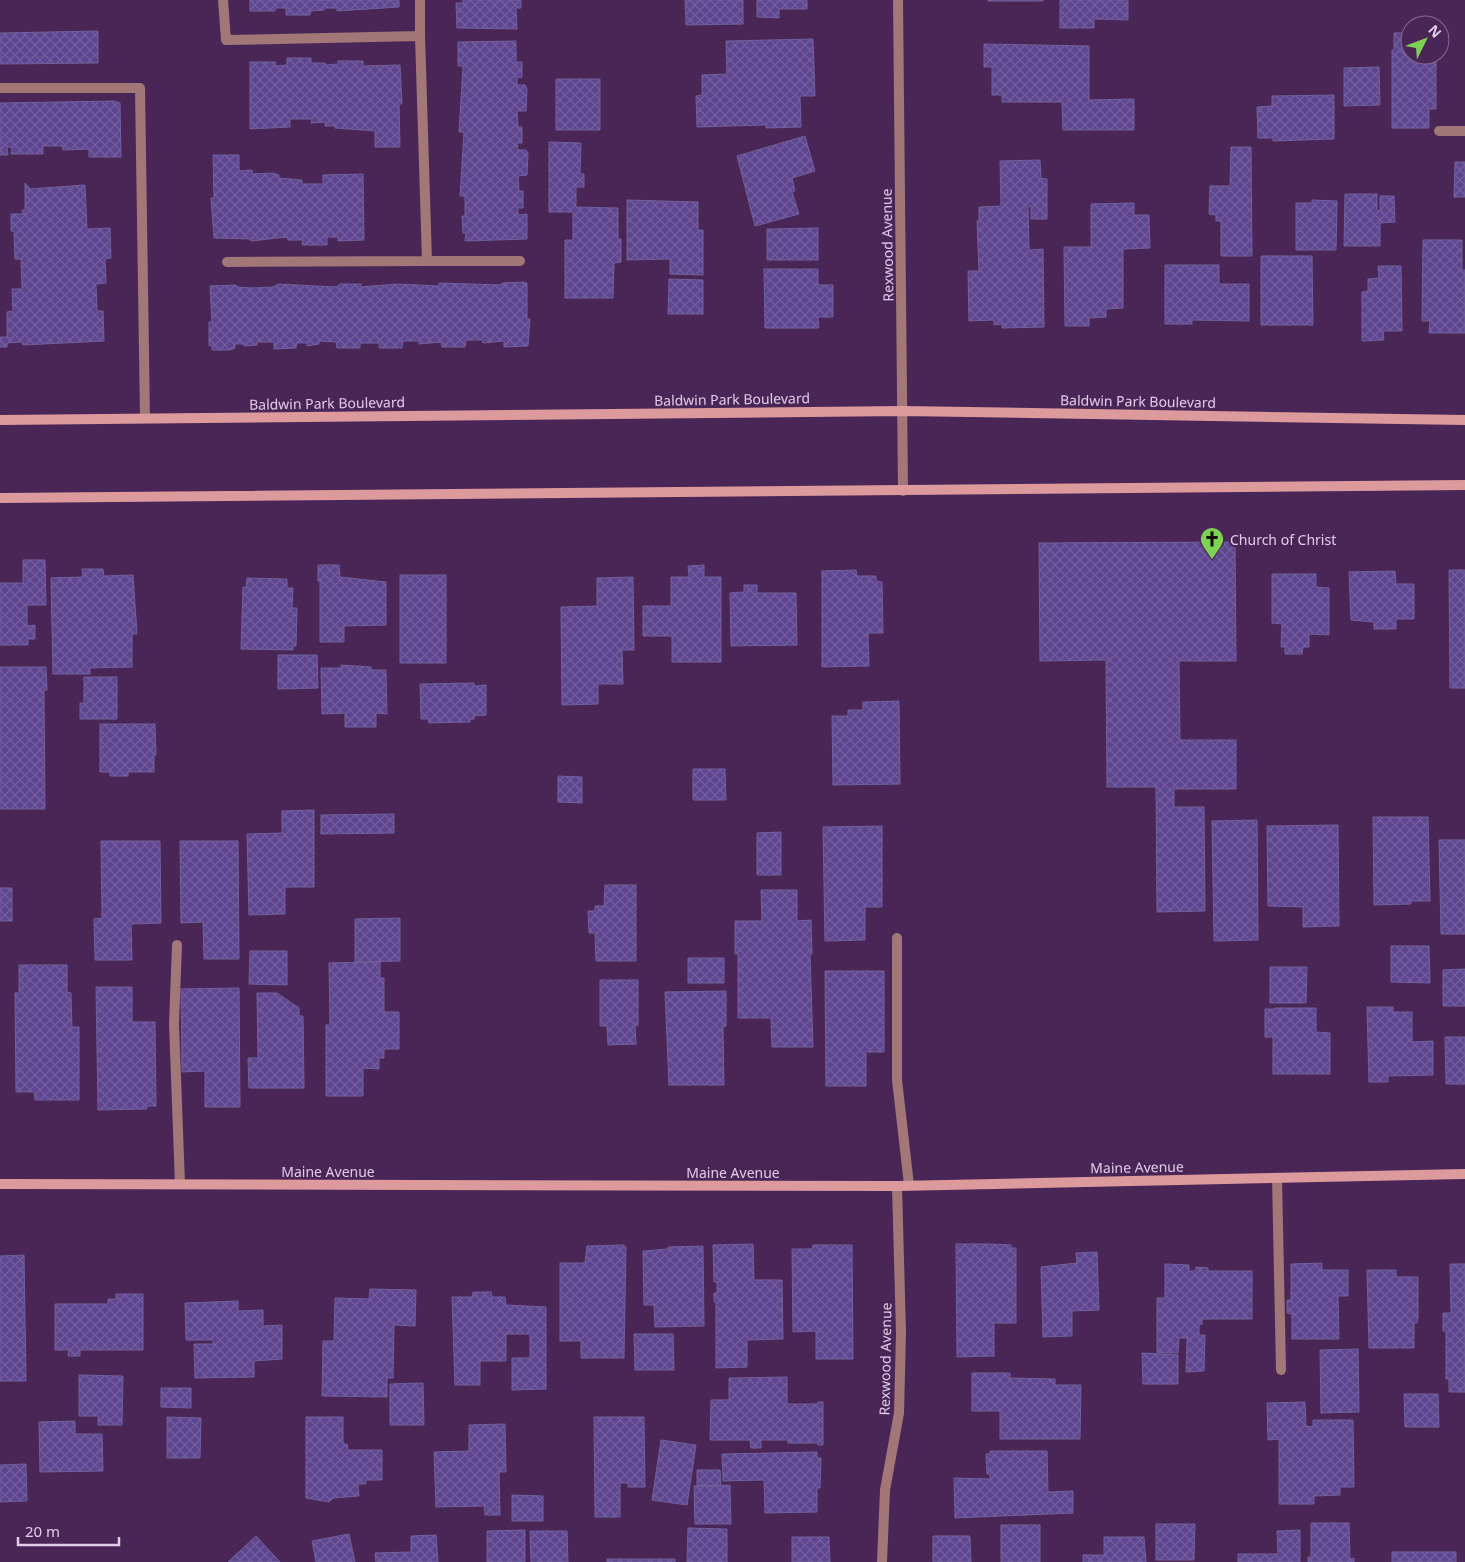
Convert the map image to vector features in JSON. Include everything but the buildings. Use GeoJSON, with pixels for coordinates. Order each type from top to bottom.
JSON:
{"type":"FeatureCollection","features":[{"type":"Feature","properties":{"kind":"main road","name":"Baldwin Park Boulevard"},"geometry":{"type":"LineString","coordinates":[[0,420],[903,411],[1465,420]]}},
{"type":"Feature","properties":{"kind":"main road"},"geometry":{"type":"LineString","coordinates":[[0,498],[1465,485]]}},
{"type":"Feature","properties":{"kind":"main road","name":"Maine Avenue"},"geometry":{"type":"LineString","coordinates":[[0,1184],[897,1186],[1465,1174]]}},
{"type":"Feature","properties":{"kind":"street"},"geometry":{"type":"LineString","coordinates":[[223,0],[226,40],[420,36]]}},
{"type":"Feature","properties":{"kind":"street"},"geometry":{"type":"LineString","coordinates":[[420,0],[426,260]]}},
{"type":"Feature","properties":{"kind":"street","name":"Rexwood Avenue"},"geometry":{"type":"LineString","coordinates":[[898,0],[903,491]]}},
{"type":"Feature","properties":{"kind":"street"},"geometry":{"type":"LineString","coordinates":[[0,88],[140,88],[145,418]]}},
{"type":"Feature","properties":{"kind":"street"},"geometry":{"type":"LineString","coordinates":[[1439,131],[1465,131]]}},
{"type":"Feature","properties":{"kind":"street"},"geometry":{"type":"LineString","coordinates":[[227,262],[520,260]]}},
{"type":"Feature","properties":{"kind":"street"},"geometry":{"type":"LineString","coordinates":[[896,938],[897,1080],[909,1185]]}},
{"type":"Feature","properties":{"kind":"street"},"geometry":{"type":"LineString","coordinates":[[177,945],[174,1024],[180,1184]]}},
{"type":"Feature","properties":{"kind":"street"},"geometry":{"type":"LineString","coordinates":[[1278,1178],[1281,1370]]}},
{"type":"Feature","properties":{"kind":"street","name":"Rexwood Avenue"},"geometry":{"type":"LineString","coordinates":[[882,1562],[885,1490],[899,1413],[900,1333],[897,1186]]}},
{"type":"Feature","properties":{"kind":"place","name":"Church of Christ"},"geometry":{"type":"Point","coordinates":[1212,560]}}]}
